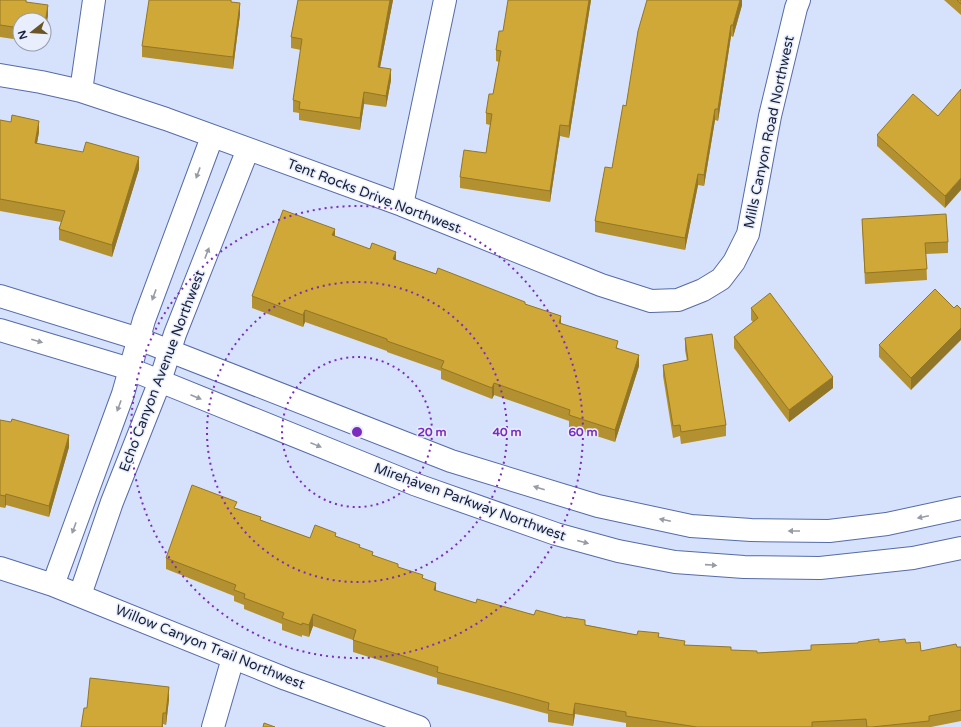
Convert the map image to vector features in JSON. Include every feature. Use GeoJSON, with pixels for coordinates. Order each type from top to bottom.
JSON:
{"type":"FeatureCollection","features":[{"type":"Feature","properties":{"kind":"street"},"geometry":{"type":"LineString","coordinates":[[81,90],[94,0]]}},
{"type":"Feature","properties":{"kind":"street"},"geometry":{"type":"LineString","coordinates":[[402,205],[445,0]]}},
{"type":"Feature","properties":{"kind":"street","name":"Mills Canyon Road Northwest"},"geometry":{"type":"LineString","coordinates":[[734,262],[748,234],[770,116],[796,8],[800,0]]}},
{"type":"Feature","properties":{"kind":"street","name":"Tent Rocks Drive Northwest"},"geometry":{"type":"LineString","coordinates":[[0,75],[81,90],[166,119],[402,205],[601,285],[651,301],[678,300],[703,290],[721,279],[734,262]]}},
{"type":"Feature","properties":{"kind":"street","name":"Echo Canyon Avenue Northwest"},"geometry":{"type":"LineString","coordinates":[[53,584],[123,394],[139,339],[212,136]]}},
{"type":"Feature","properties":{"kind":"street","name":"Echo Canyon Avenue Northwest"},"geometry":{"type":"LineString","coordinates":[[80,595],[112,502],[160,381],[178,327],[248,149]]}},
{"type":"Feature","properties":{"kind":"street"},"geometry":{"type":"LineString","coordinates":[[0,296],[139,339],[451,460],[598,506],[691,526],[751,530],[829,531],[888,524],[961,508]]}},
{"type":"Feature","properties":{"kind":"street","name":"Mirehaven Parkway Northwest"},"geometry":{"type":"LineString","coordinates":[[0,330],[130,369],[414,484],[556,534],[618,551],[675,562],[744,567],[820,568],[913,558],[961,548]]}},
{"type":"Feature","properties":{"kind":"street"},"geometry":{"type":"LineString","coordinates":[[86,495],[112,502]]}},
{"type":"Feature","properties":{"kind":"street","name":"Willow Canyon Trail Northwest"},"geometry":{"type":"LineString","coordinates":[[0,568],[53,584],[286,679],[419,727]]}},
{"type":"Feature","properties":{"kind":"street"},"geometry":{"type":"LineString","coordinates":[[213,727],[233,658]]}},
{"type":"Feature","properties":{"kind":"building"},"geometry":{"type":"Polygon","coordinates":[[[0,0],[26,0],[26,2],[48,5],[47,12],[12,12],[12,27],[0,25],[0,0]]]}},
{"type":"Feature","properties":{"kind":"building"},"geometry":{"type":"Polygon","coordinates":[[[149,0],[231,0],[231,2],[240,3],[233,57],[142,46],[149,0]]]}},
{"type":"Feature","properties":{"kind":"building"},"geometry":{"type":"Polygon","coordinates":[[[298,0],[390,0],[378,67],[391,69],[386,96],[364,92],[360,118],[299,109],[300,102],[293,100],[302,39],[291,37],[298,0]]]}},
{"type":"Feature","properties":{"kind":"building"},"geometry":{"type":"Polygon","coordinates":[[[508,0],[589,0],[569,126],[560,125],[550,191],[460,177],[464,150],[486,153],[492,114],[486,113],[489,94],[493,94],[501,51],[496,50],[499,31],[503,31],[508,0]]]}},
{"type":"Feature","properties":{"kind":"building"},"geometry":{"type":"Polygon","coordinates":[[[647,0],[740,0],[733,25],[731,25],[718,109],[715,109],[704,175],[698,174],[685,238],[595,221],[605,167],[612,168],[623,105],[626,106],[638,31],[647,0]]]}},
{"type":"Feature","properties":{"kind":"building"},"geometry":{"type":"Polygon","coordinates":[[[961,89],[961,178],[945,196],[877,135],[913,94],[938,116],[961,89]]]}},
{"type":"Feature","properties":{"kind":"building"},"geometry":{"type":"Polygon","coordinates":[[[12,115],[39,121],[35,143],[83,152],[86,142],[139,157],[112,245],[59,229],[65,211],[0,199],[0,120],[11,122],[12,115]]]}},
{"type":"Feature","properties":{"kind":"building"},"geometry":{"type":"Polygon","coordinates":[[[283,210],[335,229],[332,235],[370,249],[372,243],[396,252],[393,259],[436,274],[438,268],[525,302],[525,304],[561,316],[559,323],[618,341],[616,348],[639,355],[615,430],[569,415],[570,410],[494,383],[492,388],[441,368],[444,361],[387,341],[387,339],[305,310],[303,315],[252,296],[283,210]]]}},
{"type":"Feature","properties":{"kind":"building"},"geometry":{"type":"Polygon","coordinates":[[[946,214],[948,242],[925,243],[927,269],[865,273],[862,219],[946,214]]]}},
{"type":"Feature","properties":{"kind":"building"},"geometry":{"type":"Polygon","coordinates":[[[935,289],[954,308],[957,305],[961,309],[961,328],[911,378],[879,345],[935,289]]]}},
{"type":"Feature","properties":{"kind":"building"},"geometry":{"type":"Polygon","coordinates":[[[770,293],[833,377],[789,410],[734,337],[758,318],[751,308],[770,293]]]}},
{"type":"Feature","properties":{"kind":"building"},"geometry":{"type":"Polygon","coordinates":[[[712,334],[726,425],[681,432],[680,425],[673,426],[663,365],[688,360],[685,338],[712,334]]]}},
{"type":"Feature","properties":{"kind":"building"},"geometry":{"type":"Polygon","coordinates":[[[12,419],[69,435],[49,506],[6,494],[5,496],[0,495],[0,420],[11,422],[12,419]]]}},
{"type":"Feature","properties":{"kind":"building"},"geometry":{"type":"Polygon","coordinates":[[[192,485],[237,502],[234,508],[261,517],[260,520],[310,538],[315,525],[336,533],[335,536],[360,545],[359,547],[373,552],[372,555],[398,564],[398,567],[423,575],[422,578],[436,583],[434,590],[476,603],[477,599],[534,615],[536,610],[566,618],[585,620],[585,625],[637,635],[638,631],[659,633],[658,637],[685,641],[684,645],[731,647],[731,650],[757,651],[757,653],[811,650],[811,645],[858,643],[879,639],[879,642],[905,639],[906,643],[920,642],[921,651],[956,644],[957,647],[961,647],[961,710],[929,716],[929,721],[872,727],[867,727],[866,719],[812,722],[812,727],[697,727],[626,716],[626,712],[575,703],[573,715],[548,710],[549,703],[437,672],[438,667],[353,640],[356,630],[313,614],[309,625],[302,623],[302,625],[282,618],[284,613],[244,598],[245,594],[234,590],[236,585],[166,558],[192,485]]]}},
{"type":"Feature","properties":{"kind":"building"},"geometry":{"type":"Polygon","coordinates":[[[90,678],[169,687],[166,713],[163,713],[162,727],[81,727],[84,708],[87,708],[90,678]]]}},
{"type":"Feature","properties":{"kind":"building"},"geometry":{"type":"Polygon","coordinates":[[[264,723],[275,727],[263,727],[264,723]]]}}]}
